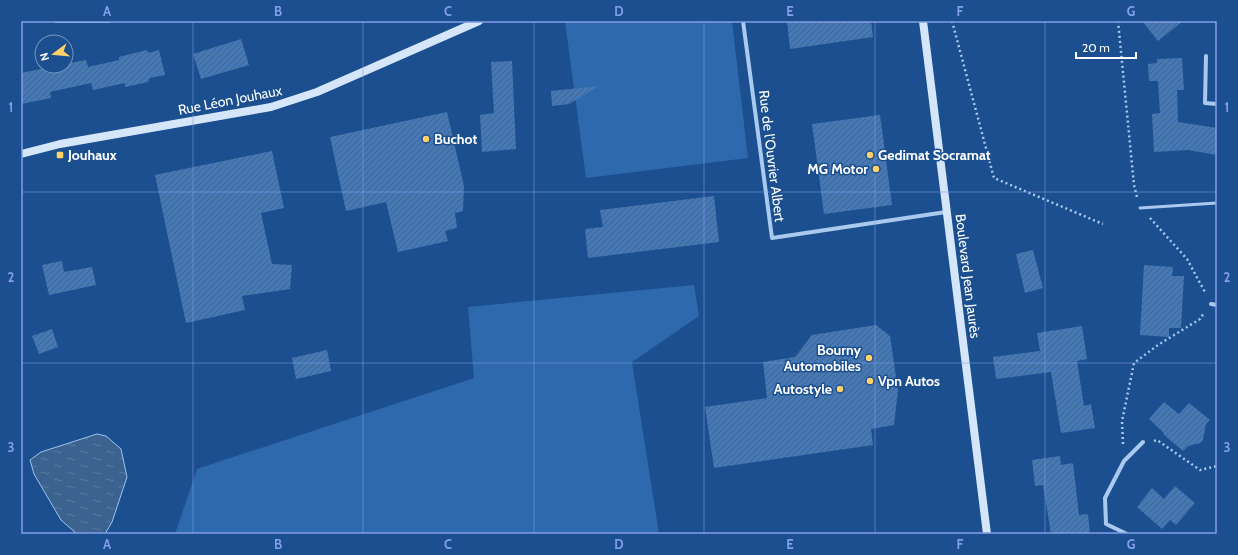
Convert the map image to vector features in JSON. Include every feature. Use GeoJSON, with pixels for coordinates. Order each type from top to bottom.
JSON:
{"type":"FeatureCollection","features":[{"type":"Feature","properties":{"kind":"main road","name":"Rue Léon Jouhaux"},"geometry":{"type":"LineString","coordinates":[[21,154],[60,144],[271,107],[317,92],[479,21]]}},
{"type":"Feature","properties":{"kind":"main road","name":"Boulevard Jean Jaurès"},"geometry":{"type":"LineString","coordinates":[[923,21],[987,534]]}},
{"type":"Feature","properties":{"kind":"street"},"geometry":{"type":"LineString","coordinates":[[56,21],[109,21]]}},
{"type":"Feature","properties":{"kind":"street","name":"Rue de l'Ouvrier Albert"},"geometry":{"type":"LineString","coordinates":[[743,21],[772,238],[947,212]]}},
{"type":"Feature","properties":{"kind":"street"},"geometry":{"type":"LineString","coordinates":[[1206,56],[1205,102],[1217,104]]}},
{"type":"Feature","properties":{"kind":"street"},"geometry":{"type":"LineString","coordinates":[[1211,304],[1217,304]]}},
{"type":"Feature","properties":{"kind":"street"},"geometry":{"type":"LineString","coordinates":[[1127,534],[1106,524],[1105,498],[1124,461],[1143,442]]}},
{"type":"Feature","properties":{"kind":"lane"},"geometry":{"type":"LineString","coordinates":[[1140,208],[1217,203]]}},
{"type":"Feature","properties":{"kind":"path"},"geometry":{"type":"LineString","coordinates":[[952,21],[994,178],[1103,224]]}},
{"type":"Feature","properties":{"kind":"path"},"geometry":{"type":"LineString","coordinates":[[1118,21],[1134,185],[1140,208],[1187,259],[1211,304],[1200,319],[1158,345],[1134,363],[1122,421],[1124,461]]}},
{"type":"Feature","properties":{"kind":"path"},"geometry":{"type":"LineString","coordinates":[[1143,442],[1157,440],[1200,470],[1217,466]]}},
{"type":"Feature","properties":{"kind":"shaded area"},"geometry":{"type":"Polygon","coordinates":[[[565,21],[732,21],[748,158],[586,178],[565,21]]]}},
{"type":"Feature","properties":{"kind":"shaded area"},"geometry":{"type":"Polygon","coordinates":[[[694,285],[699,316],[632,362],[659,534],[175,534],[197,469],[474,378],[468,307],[694,285]]]}},
{"type":"Feature","properties":{"kind":"water"},"geometry":{"type":"Polygon","coordinates":[[[97,434],[106,436],[121,449],[127,477],[112,522],[105,534],[77,534],[61,520],[34,474],[30,460],[41,452],[97,434]]]}},
{"type":"Feature","properties":{"kind":"building"},"geometry":{"type":"Polygon","coordinates":[[[787,21],[871,21],[873,37],[790,49],[787,21]]]}},
{"type":"Feature","properties":{"kind":"building"},"geometry":{"type":"Polygon","coordinates":[[[1142,21],[1183,21],[1158,41],[1142,21]]]}},
{"type":"Feature","properties":{"kind":"building"},"geometry":{"type":"Polygon","coordinates":[[[241,39],[249,65],[201,79],[193,54],[241,39]]]}},
{"type":"Feature","properties":{"kind":"building"},"geometry":{"type":"Polygon","coordinates":[[[147,50],[148,53],[159,50],[165,75],[150,78],[148,82],[125,87],[125,83],[93,90],[91,83],[50,92],[51,98],[21,104],[21,73],[34,70],[34,74],[74,74],[74,62],[86,60],[88,67],[119,60],[119,57],[147,50]]]}},
{"type":"Feature","properties":{"kind":"building"},"geometry":{"type":"Polygon","coordinates":[[[1182,58],[1184,90],[1177,90],[1178,122],[1217,128],[1217,155],[1188,150],[1154,152],[1152,114],[1160,113],[1158,81],[1149,81],[1148,64],[1157,63],[1157,59],[1182,58]]]}},
{"type":"Feature","properties":{"kind":"building"},"geometry":{"type":"Polygon","coordinates":[[[512,61],[516,149],[482,152],[480,115],[494,113],[491,62],[512,61]]]}},
{"type":"Feature","properties":{"kind":"building"},"geometry":{"type":"Polygon","coordinates":[[[599,86],[569,104],[552,106],[551,91],[599,86]]]}},
{"type":"Feature","properties":{"kind":"building"},"geometry":{"type":"Polygon","coordinates":[[[447,112],[464,186],[463,211],[455,213],[457,228],[445,231],[448,241],[398,252],[386,202],[346,211],[330,137],[447,112]]]}},
{"type":"Feature","properties":{"kind":"building"},"geometry":{"type":"Polygon","coordinates":[[[880,115],[892,205],[824,214],[812,124],[880,115]]]}},
{"type":"Feature","properties":{"kind":"building"},"geometry":{"type":"Polygon","coordinates":[[[272,151],[284,208],[261,213],[272,264],[292,265],[290,289],[242,296],[245,310],[186,323],[155,175],[272,151]]]}},
{"type":"Feature","properties":{"kind":"building"},"geometry":{"type":"Polygon","coordinates":[[[714,196],[719,242],[588,258],[585,229],[603,227],[600,210],[714,196]]]}},
{"type":"Feature","properties":{"kind":"building"},"geometry":{"type":"Polygon","coordinates":[[[1033,250],[1043,288],[1025,293],[1016,254],[1033,250]]]}},
{"type":"Feature","properties":{"kind":"building"},"geometry":{"type":"Polygon","coordinates":[[[62,261],[64,272],[92,267],[96,285],[49,295],[42,265],[62,261]]]}},
{"type":"Feature","properties":{"kind":"building"},"geometry":{"type":"Polygon","coordinates":[[[1144,265],[1173,267],[1172,276],[1184,276],[1181,328],[1169,328],[1169,337],[1140,335],[1144,265]]]}},
{"type":"Feature","properties":{"kind":"building"},"geometry":{"type":"Polygon","coordinates":[[[876,325],[890,336],[898,390],[894,425],[871,429],[873,445],[714,468],[705,407],[767,398],[763,362],[795,357],[812,335],[876,325]]]}},
{"type":"Feature","properties":{"kind":"building"},"geometry":{"type":"Polygon","coordinates":[[[1082,326],[1087,359],[1077,361],[1084,406],[1091,404],[1095,428],[1061,433],[1051,372],[996,379],[993,357],[1040,351],[1037,333],[1082,326]]]}},
{"type":"Feature","properties":{"kind":"building"},"geometry":{"type":"Polygon","coordinates":[[[52,329],[58,347],[39,354],[32,336],[52,329]]]}},
{"type":"Feature","properties":{"kind":"building"},"geometry":{"type":"Polygon","coordinates":[[[327,350],[331,371],[296,379],[292,358],[327,350]]]}},
{"type":"Feature","properties":{"kind":"building"},"geometry":{"type":"Polygon","coordinates":[[[1164,402],[1179,414],[1189,403],[1210,420],[1206,424],[1203,440],[1200,443],[1188,446],[1183,451],[1163,434],[1164,433],[1149,419],[1164,402]]]}},
{"type":"Feature","properties":{"kind":"building"},"geometry":{"type":"Polygon","coordinates":[[[1060,456],[1061,465],[1073,463],[1079,515],[1088,514],[1090,534],[1051,534],[1043,485],[1035,486],[1032,460],[1060,456]]]}},
{"type":"Feature","properties":{"kind":"building"},"geometry":{"type":"Polygon","coordinates":[[[1175,486],[1195,503],[1176,525],[1170,520],[1162,529],[1137,507],[1152,488],[1164,499],[1175,486]]]}},
{"type":"Feature","properties":{"kind":"place","name":"Buchot"},"geometry":{"type":"Point","coordinates":[426,139]}},
{"type":"Feature","properties":{"kind":"place","name":"Jouhaux"},"geometry":{"type":"Point","coordinates":[60,155]}},
{"type":"Feature","properties":{"kind":"place","name":"Gedimat Socramat"},"geometry":{"type":"Point","coordinates":[870,155]}},
{"type":"Feature","properties":{"kind":"place","name":"MG Motor"},"geometry":{"type":"Point","coordinates":[876,169]}},
{"type":"Feature","properties":{"kind":"place","name":"Bourny Automobiles"},"geometry":{"type":"Point","coordinates":[869,358]}},
{"type":"Feature","properties":{"kind":"place","name":"Vpn Autos"},"geometry":{"type":"Point","coordinates":[870,381]}},
{"type":"Feature","properties":{"kind":"place","name":"Autostyle"},"geometry":{"type":"Point","coordinates":[840,389]}}]}
